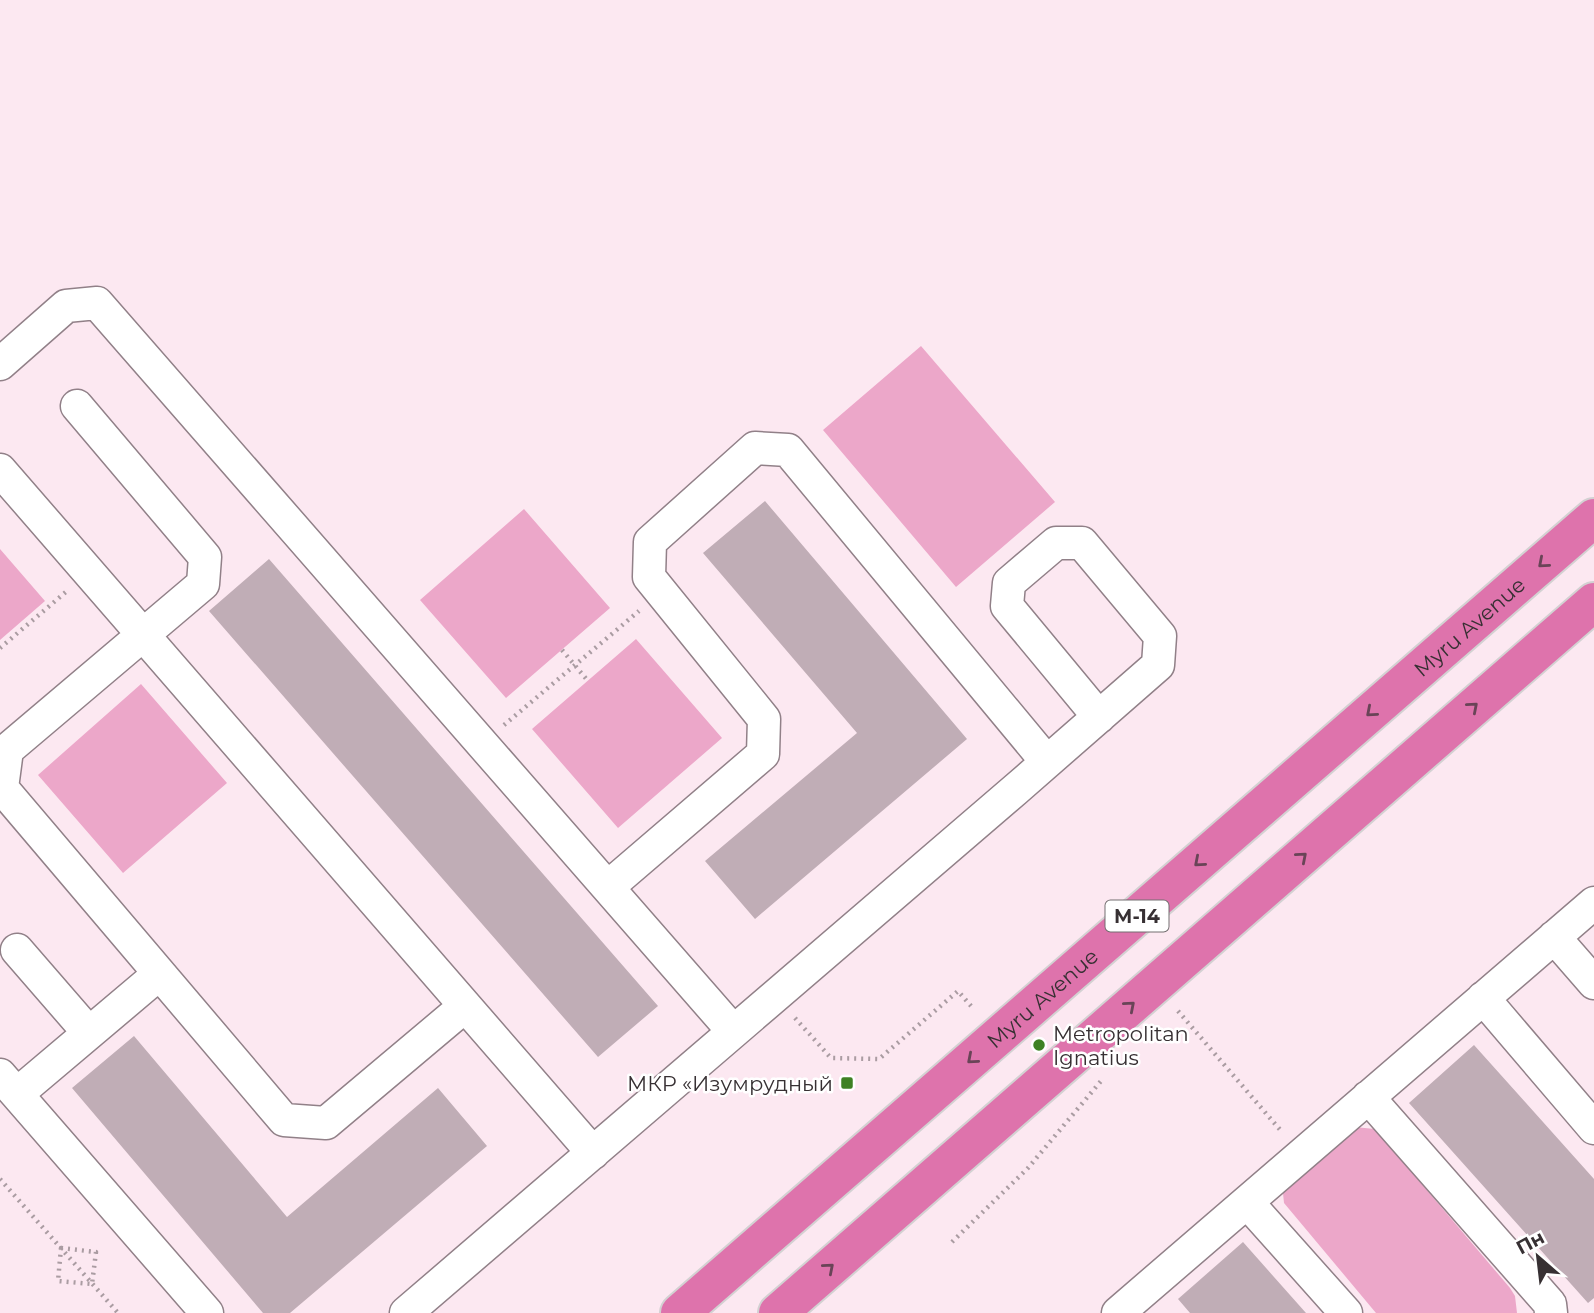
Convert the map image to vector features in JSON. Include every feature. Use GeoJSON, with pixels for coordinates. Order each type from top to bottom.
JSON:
{"type":"FeatureCollection","features":[{"type":"Feature","properties":{"kind":"highway","name":"Myru Avenue"},"geometry":{"type":"LineString","coordinates":[[680,1313],[1594,518]]}},
{"type":"Feature","properties":{"kind":"highway","name":"М-14"},"geometry":{"type":"LineString","coordinates":[[778,1313],[1594,603]]}},
{"type":"Feature","properties":{"kind":"lane"},"geometry":{"type":"LineString","coordinates":[[0,364],[66,306],[97,303],[733,1031]]}},
{"type":"Feature","properties":{"kind":"lane"},"geometry":{"type":"LineString","coordinates":[[77,406],[205,557],[203,583],[7,750],[2,788],[284,1120],[327,1123],[465,1006]]}},
{"type":"Feature","properties":{"kind":"lane"},"geometry":{"type":"LineString","coordinates":[[608,887],[763,754],[764,719],[649,577],[650,542],[755,449],[788,450],[1046,762]]}},
{"type":"Feature","properties":{"kind":"lane"},"geometry":{"type":"LineString","coordinates":[[0,470],[593,1153]]}},
{"type":"Feature","properties":{"kind":"lane"},"geometry":{"type":"LineString","coordinates":[[406,1313],[1100,717],[1158,665],[1160,636],[1082,544],[1056,542],[1009,583],[1007,606],[1100,717]]}},
{"type":"Feature","properties":{"kind":"lane"},"geometry":{"type":"LineString","coordinates":[[1137,1307],[1247,1202],[1594,903]]}},
{"type":"Feature","properties":{"kind":"lane"},"geometry":{"type":"LineString","coordinates":[[1554,937],[1594,983]]}},
{"type":"Feature","properties":{"kind":"lane"},"geometry":{"type":"LineString","coordinates":[[17,950],[89,1033]]}},
{"type":"Feature","properties":{"kind":"lane"},"geometry":{"type":"LineString","coordinates":[[159,974],[89,1033],[8,1084],[207,1313]]}},
{"type":"Feature","properties":{"kind":"lane"},"geometry":{"type":"LineString","coordinates":[[1483,999],[1594,1128]]}},
{"type":"Feature","properties":{"kind":"lane"},"geometry":{"type":"LineString","coordinates":[[1368,1097],[1550,1304],[1551,1313]]}},
{"type":"Feature","properties":{"kind":"lane"},"geometry":{"type":"LineString","coordinates":[[1247,1202],[1346,1313]]}},
{"type":"Feature","properties":{"kind":"path"},"geometry":{"type":"LineString","coordinates":[[0,648],[89,572]]}},
{"type":"Feature","properties":{"kind":"path"},"geometry":{"type":"LineString","coordinates":[[482,744],[661,592]]}},
{"type":"Feature","properties":{"kind":"path"},"geometry":{"type":"LineString","coordinates":[[562,650],[588,681]]}},
{"type":"Feature","properties":{"kind":"path"},"geometry":{"type":"LineString","coordinates":[[775,996],[831,1058],[878,1059],[958,991],[971,1006]]}},
{"type":"Feature","properties":{"kind":"path"},"geometry":{"type":"LineString","coordinates":[[1174,1007],[1302,1155]]}},
{"type":"Feature","properties":{"kind":"path"},"geometry":{"type":"LineString","coordinates":[[952,1242],[1028,1168],[1109,1071]]}},
{"type":"Feature","properties":{"kind":"path"},"geometry":{"type":"LineString","coordinates":[[0,1179],[118,1313]]}},
{"type":"Feature","properties":{"kind":"path"},"geometry":{"type":"LineString","coordinates":[[61,1248],[58,1281],[92,1284]]}},
{"type":"Feature","properties":{"kind":"path"},"geometry":{"type":"LineString","coordinates":[[61,1248],[96,1252],[92,1284]]}},
{"type":"Feature","properties":{"kind":"shaded area"},"geometry":{"type":"Polygon","coordinates":[[[921,346],[1055,502],[956,587],[823,430],[921,346]]]}},
{"type":"Feature","properties":{"kind":"shaded area"},"geometry":{"type":"Polygon","coordinates":[[[524,509],[610,608],[506,698],[420,600],[524,509]]]}},
{"type":"Feature","properties":{"kind":"shaded area"},"geometry":{"type":"Polygon","coordinates":[[[0,549],[45,601],[0,640],[0,549]]]}},
{"type":"Feature","properties":{"kind":"shaded area"},"geometry":{"type":"Polygon","coordinates":[[[636,639],[722,738],[618,828],[532,729],[636,639]]]}},
{"type":"Feature","properties":{"kind":"shaded area"},"geometry":{"type":"Polygon","coordinates":[[[141,684],[227,783],[123,873],[38,775],[141,684]]]}},
{"type":"Feature","properties":{"kind":"shaded area"},"geometry":{"type":"Polygon","coordinates":[[[1354,1127],[1375,1129],[1510,1288],[1515,1296],[1517,1313],[1376,1313],[1284,1203],[1283,1193],[1287,1183],[1354,1127]]]}},
{"type":"Feature","properties":{"kind":"building"},"geometry":{"type":"Polygon","coordinates":[[[765,501],[967,739],[755,919],[705,861],[857,733],[703,553],[765,501]]]}},
{"type":"Feature","properties":{"kind":"building"},"geometry":{"type":"Polygon","coordinates":[[[269,559],[658,1006],[598,1057],[209,611],[269,559]]]}},
{"type":"Feature","properties":{"kind":"building"},"geometry":{"type":"Polygon","coordinates":[[[134,1036],[287,1217],[438,1088],[487,1146],[290,1313],[263,1313],[72,1088],[134,1036]]]}},
{"type":"Feature","properties":{"kind":"building"},"geometry":{"type":"Polygon","coordinates":[[[1474,1045],[1594,1179],[1594,1298],[1588,1303],[1409,1103],[1474,1045]]]}},
{"type":"Feature","properties":{"kind":"building"},"geometry":{"type":"Polygon","coordinates":[[[1243,1242],[1306,1313],[1190,1313],[1178,1299],[1243,1242]]]}},
{"type":"Feature","properties":{"kind":"place","name":"Metropolitan Ignatius"},"geometry":{"type":"Point","coordinates":[1039,1045]}},
{"type":"Feature","properties":{"kind":"place","name":"МКР «Изумрудный"},"geometry":{"type":"Point","coordinates":[847,1083]}}]}
